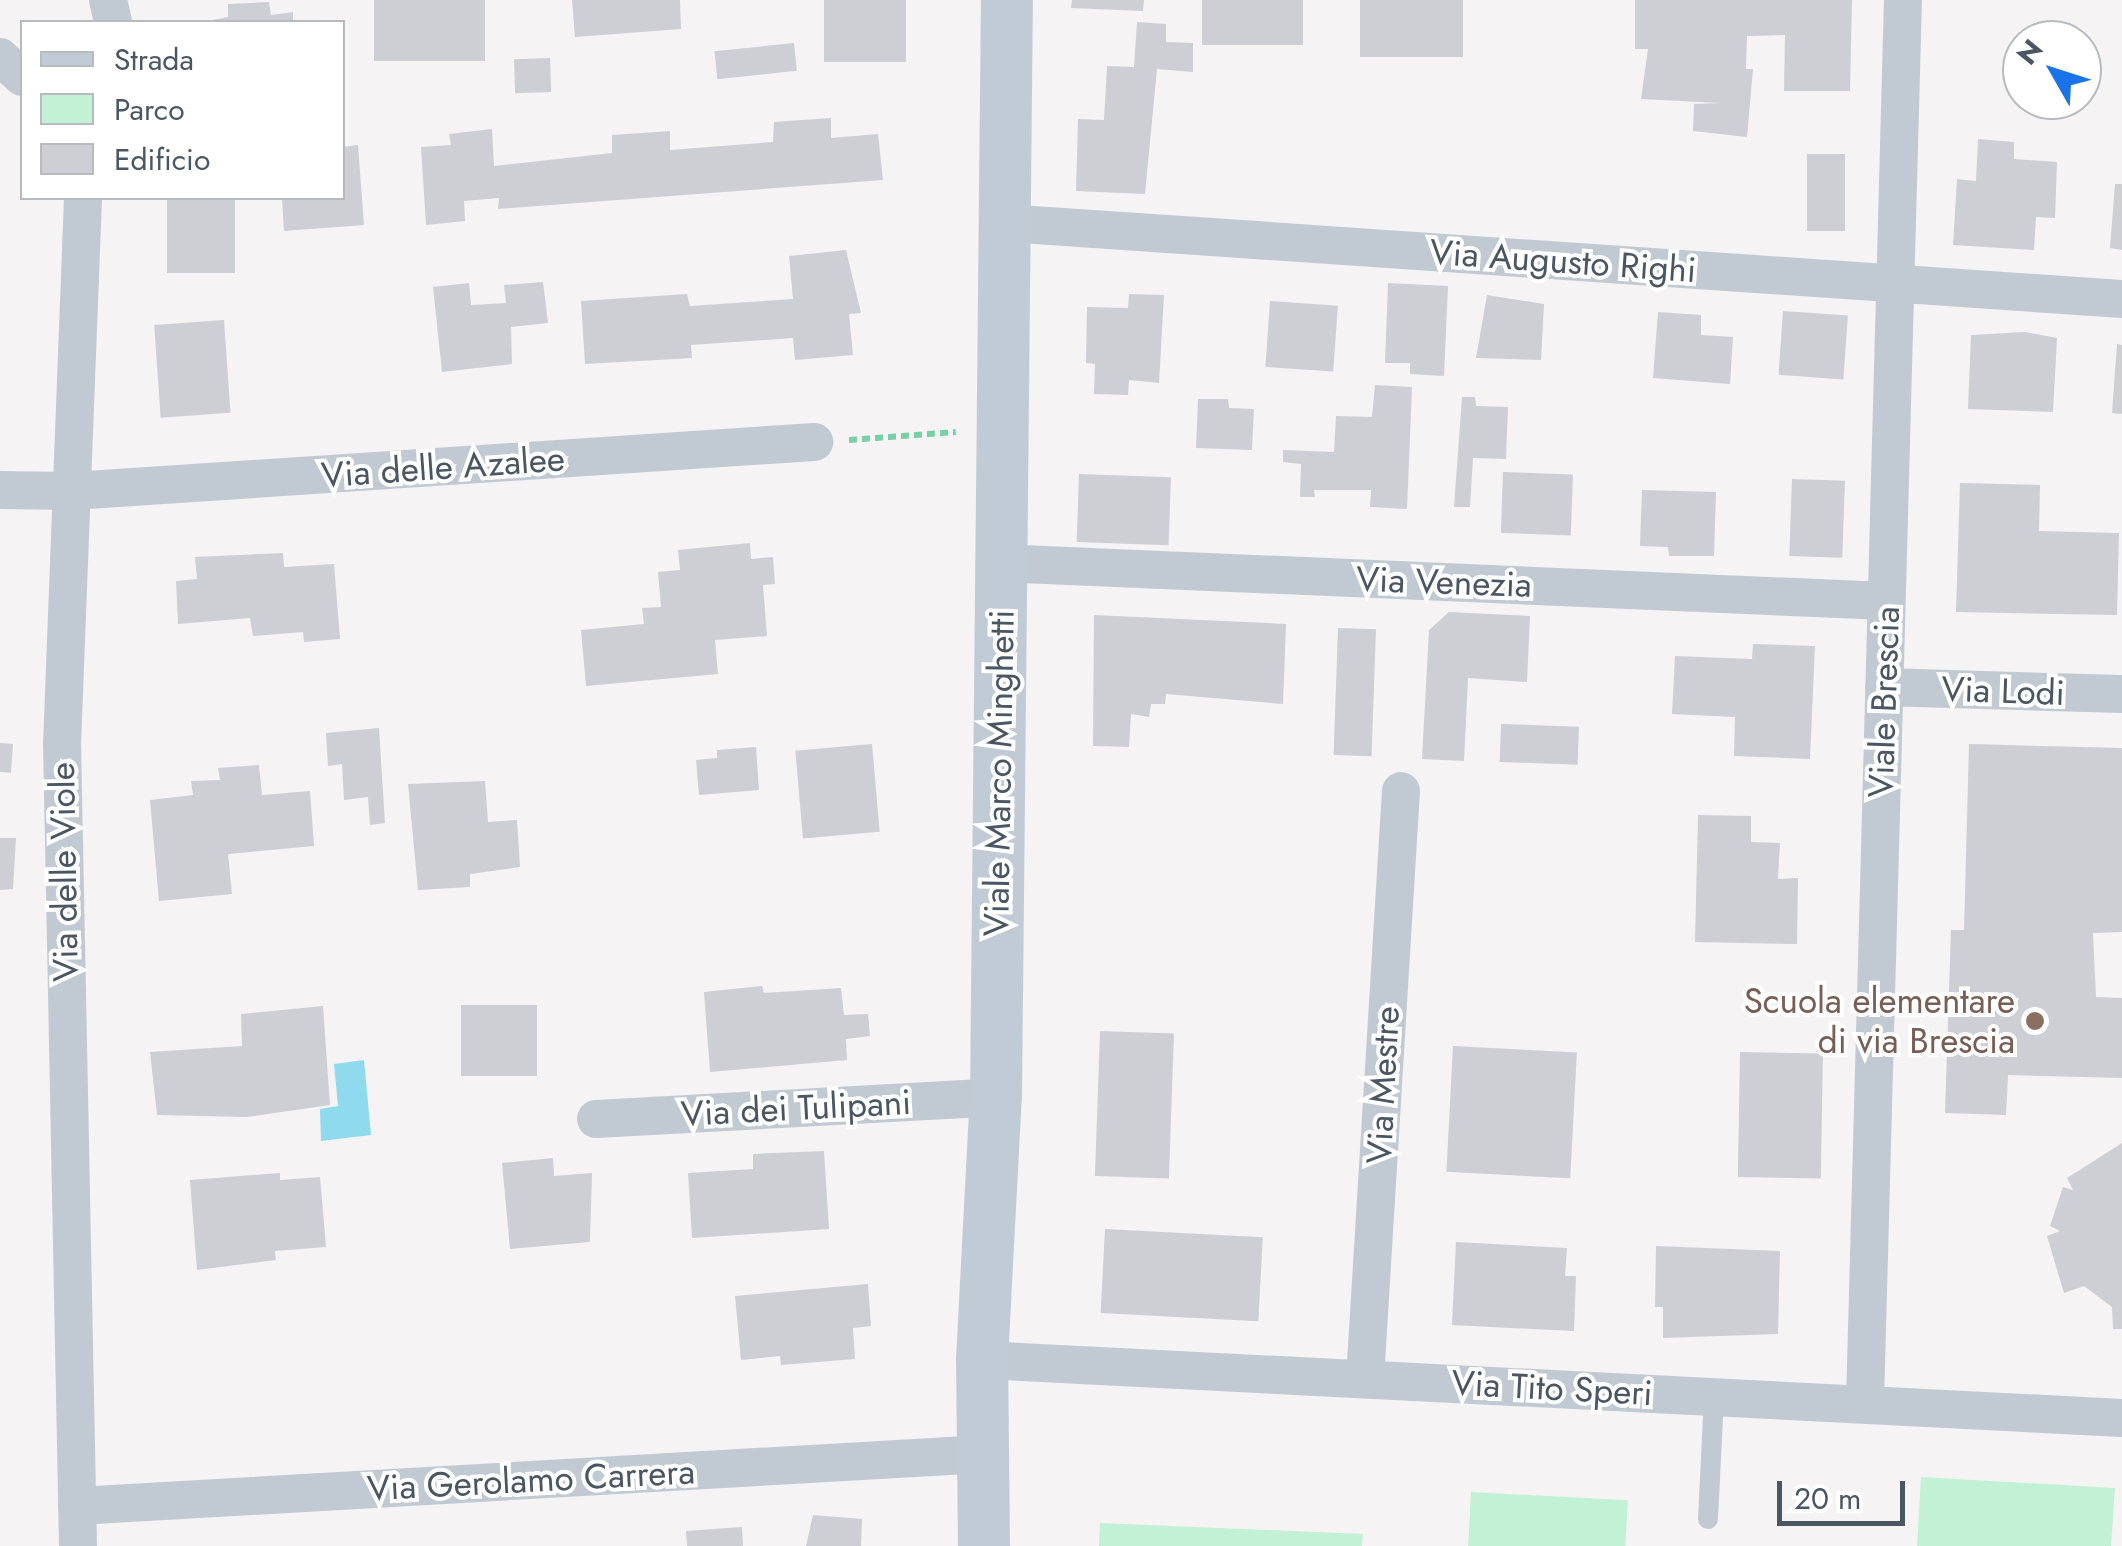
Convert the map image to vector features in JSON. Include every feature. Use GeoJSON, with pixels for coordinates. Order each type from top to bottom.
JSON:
{"type":"FeatureCollection","features":[{"type":"Feature","properties":{"kind":"street","name":"Viale Marco Minghetti"},"geometry":{"type":"LineString","coordinates":[[984,1546],[982,1360],[996,1097],[1007,0]]}},
{"type":"Feature","properties":{"kind":"street","name":"Viale Brescia"},"geometry":{"type":"LineString","coordinates":[[1864,1404],[1903,0]]}},
{"type":"Feature","properties":{"kind":"street"},"geometry":{"type":"LineString","coordinates":[[0,58],[20,75]]}},
{"type":"Feature","properties":{"kind":"street","name":"Via delle Viole"},"geometry":{"type":"LineString","coordinates":[[78,1546],[62,745],[83,200]]}},
{"type":"Feature","properties":{"kind":"street","name":"Via Augusto Righi"},"geometry":{"type":"LineString","coordinates":[[1005,223],[2122,299]]}},
{"type":"Feature","properties":{"kind":"street","name":"Via delle Azalee"},"geometry":{"type":"LineString","coordinates":[[0,490],[72,491],[814,442]]}},
{"type":"Feature","properties":{"kind":"street","name":"Via Venezia"},"geometry":{"type":"LineString","coordinates":[[1001,564],[1886,600]]}},
{"type":"Feature","properties":{"kind":"street","name":"Via Lodi"},"geometry":{"type":"LineString","coordinates":[[1884,687],[2122,694]]}},
{"type":"Feature","properties":{"kind":"street","name":"Via Mestre"},"geometry":{"type":"LineString","coordinates":[[1365,1379],[1401,791]]}},
{"type":"Feature","properties":{"kind":"street","name":"Via dei Tulipani"},"geometry":{"type":"LineString","coordinates":[[596,1119],[996,1097]]}},
{"type":"Feature","properties":{"kind":"street","name":"Via Tito Speri"},"geometry":{"type":"LineString","coordinates":[[982,1360],[2122,1418]]}},
{"type":"Feature","properties":{"kind":"street","name":"Via Gerolamo Carrera"},"geometry":{"type":"LineString","coordinates":[[77,1506],[985,1454]]}},
{"type":"Feature","properties":{"kind":"lane"},"geometry":{"type":"LineString","coordinates":[[1708,1519],[1714,1396]]}},
{"type":"Feature","properties":{"kind":"path"},"geometry":{"type":"LineString","coordinates":[[814,442],[1002,429]]}},
{"type":"Feature","properties":{"kind":"green space"},"geometry":{"type":"Polygon","coordinates":[[[1921,1477],[2115,1488],[2111,1546],[1917,1546],[1921,1477]]]}},
{"type":"Feature","properties":{"kind":"green space"},"geometry":{"type":"Polygon","coordinates":[[[1471,1492],[1628,1500],[1625,1546],[1468,1546],[1471,1492]]]}},
{"type":"Feature","properties":{"kind":"green space"},"geometry":{"type":"Polygon","coordinates":[[[1100,1523],[1363,1534],[1362,1546],[1099,1546],[1100,1523]]]}},
{"type":"Feature","properties":{"kind":"water"},"geometry":{"type":"Polygon","coordinates":[[[364,1060],[371,1135],[321,1141],[320,1109],[338,1106],[334,1064],[364,1060]]]}},
{"type":"Feature","properties":{"kind":"building"},"geometry":{"type":"Polygon","coordinates":[[[374,0],[485,0],[485,61],[374,61],[374,0]]]}},
{"type":"Feature","properties":{"kind":"building"},"geometry":{"type":"Polygon","coordinates":[[[572,0],[680,0],[681,29],[575,37],[572,0]]]}},
{"type":"Feature","properties":{"kind":"building"},"geometry":{"type":"Polygon","coordinates":[[[824,0],[906,0],[906,62],[824,62],[824,0]]]}},
{"type":"Feature","properties":{"kind":"building"},"geometry":{"type":"Polygon","coordinates":[[[1072,0],[1144,0],[1143,11],[1071,8],[1072,0]]]}},
{"type":"Feature","properties":{"kind":"building"},"geometry":{"type":"Polygon","coordinates":[[[1202,0],[1303,0],[1303,45],[1202,45],[1202,0]]]}},
{"type":"Feature","properties":{"kind":"building"},"geometry":{"type":"Polygon","coordinates":[[[1360,0],[1463,0],[1463,57],[1360,57],[1360,0]]]}},
{"type":"Feature","properties":{"kind":"building"},"geometry":{"type":"Polygon","coordinates":[[[1635,0],[1852,0],[1850,91],[1784,91],[1785,35],[1747,36],[1746,69],[1753,69],[1747,137],[1693,131],[1694,104],[1720,103],[1641,99],[1648,49],[1635,49],[1635,0]]]}},
{"type":"Feature","properties":{"kind":"building"},"geometry":{"type":"Polygon","coordinates":[[[269,2],[271,15],[293,12],[293,20],[213,20],[228,17],[228,4],[269,2]]]}},
{"type":"Feature","properties":{"kind":"building"},"geometry":{"type":"Polygon","coordinates":[[[1137,22],[1166,24],[1166,42],[1193,43],[1193,72],[1157,69],[1145,194],[1076,191],[1078,119],[1104,120],[1107,66],[1134,67],[1137,22]]]}},
{"type":"Feature","properties":{"kind":"building"},"geometry":{"type":"Polygon","coordinates":[[[794,43],[797,71],[717,79],[714,51],[794,43]]]}},
{"type":"Feature","properties":{"kind":"building"},"geometry":{"type":"Polygon","coordinates":[[[550,58],[551,92],[515,93],[514,59],[550,58]]]}},
{"type":"Feature","properties":{"kind":"building"},"geometry":{"type":"Polygon","coordinates":[[[831,118],[831,138],[878,134],[883,180],[498,209],[499,198],[464,201],[465,221],[426,225],[421,147],[451,145],[449,134],[492,129],[494,166],[612,153],[612,135],[670,131],[670,150],[773,142],[774,122],[831,118]]]}},
{"type":"Feature","properties":{"kind":"building"},"geometry":{"type":"Polygon","coordinates":[[[1978,139],[2014,142],[2014,159],[2057,162],[2055,218],[2036,217],[2034,250],[1953,245],[1957,179],[1976,181],[1978,139]]]}},
{"type":"Feature","properties":{"kind":"building"},"geometry":{"type":"Polygon","coordinates":[[[358,145],[364,225],[284,231],[282,200],[345,200],[345,147],[358,145]]]}},
{"type":"Feature","properties":{"kind":"building"},"geometry":{"type":"Polygon","coordinates":[[[1807,154],[1845,154],[1845,231],[1807,231],[1807,154]]]}},
{"type":"Feature","properties":{"kind":"building"},"geometry":{"type":"Polygon","coordinates":[[[2115,184],[2122,184],[2122,250],[2110,248],[2115,184]]]}},
{"type":"Feature","properties":{"kind":"building"},"geometry":{"type":"Polygon","coordinates":[[[167,200],[235,200],[235,273],[167,273],[167,200]]]}},
{"type":"Feature","properties":{"kind":"building"},"geometry":{"type":"Polygon","coordinates":[[[846,250],[861,313],[849,314],[853,355],[795,360],[793,338],[691,345],[692,358],[585,364],[581,301],[687,294],[690,306],[793,299],[789,256],[846,250]]]}},
{"type":"Feature","properties":{"kind":"building"},"geometry":{"type":"Polygon","coordinates":[[[543,282],[548,323],[511,327],[512,364],[442,372],[433,287],[469,283],[471,305],[506,303],[504,285],[543,282]]]}},
{"type":"Feature","properties":{"kind":"building"},"geometry":{"type":"Polygon","coordinates":[[[1388,283],[1448,286],[1444,376],[1410,374],[1410,363],[1385,363],[1388,283]]]}},
{"type":"Feature","properties":{"kind":"building"},"geometry":{"type":"Polygon","coordinates":[[[1129,294],[1164,295],[1159,383],[1129,380],[1128,395],[1094,394],[1095,364],[1086,363],[1087,307],[1128,308],[1129,294]]]}},
{"type":"Feature","properties":{"kind":"building"},"geometry":{"type":"Polygon","coordinates":[[[1487,295],[1544,304],[1541,360],[1476,358],[1487,295]]]}},
{"type":"Feature","properties":{"kind":"building"},"geometry":{"type":"Polygon","coordinates":[[[1270,301],[1338,306],[1333,372],[1265,367],[1270,301]]]}},
{"type":"Feature","properties":{"kind":"building"},"geometry":{"type":"Polygon","coordinates":[[[1783,311],[1848,316],[1843,379],[1779,375],[1783,311]]]}},
{"type":"Feature","properties":{"kind":"building"},"geometry":{"type":"Polygon","coordinates":[[[1658,312],[1701,315],[1701,335],[1733,337],[1730,384],[1653,378],[1658,312]]]}},
{"type":"Feature","properties":{"kind":"building"},"geometry":{"type":"Polygon","coordinates":[[[224,320],[230,413],[161,418],[154,325],[224,320]]]}},
{"type":"Feature","properties":{"kind":"building"},"geometry":{"type":"Polygon","coordinates":[[[2025,332],[2057,338],[2053,412],[1968,409],[1971,335],[2025,332]]]}},
{"type":"Feature","properties":{"kind":"building"},"geometry":{"type":"Polygon","coordinates":[[[2117,344],[2122,345],[2122,414],[2112,413],[2117,344]]]}},
{"type":"Feature","properties":{"kind":"building"},"geometry":{"type":"Polygon","coordinates":[[[1375,385],[1412,387],[1407,509],[1370,507],[1371,490],[1314,490],[1315,497],[1300,497],[1301,464],[1283,462],[1283,450],[1334,452],[1336,416],[1372,417],[1375,385]]]}},
{"type":"Feature","properties":{"kind":"building"},"geometry":{"type":"Polygon","coordinates":[[[1462,397],[1475,397],[1476,406],[1508,407],[1506,459],[1473,458],[1470,507],[1454,507],[1462,397]]]}},
{"type":"Feature","properties":{"kind":"building"},"geometry":{"type":"Polygon","coordinates":[[[1198,399],[1228,399],[1229,408],[1254,409],[1252,450],[1196,448],[1198,399]]]}},
{"type":"Feature","properties":{"kind":"building"},"geometry":{"type":"Polygon","coordinates":[[[1503,472],[1573,474],[1571,535],[1501,533],[1503,472]]]}},
{"type":"Feature","properties":{"kind":"building"},"geometry":{"type":"Polygon","coordinates":[[[1079,474],[1171,477],[1169,545],[1077,542],[1079,474]]]}},
{"type":"Feature","properties":{"kind":"building"},"geometry":{"type":"Polygon","coordinates":[[[1792,479],[1845,481],[1842,558],[1789,556],[1792,479]]]}},
{"type":"Feature","properties":{"kind":"building"},"geometry":{"type":"Polygon","coordinates":[[[1960,483],[2040,485],[2039,531],[2119,533],[2117,615],[1956,612],[1960,483]]]}},
{"type":"Feature","properties":{"kind":"building"},"geometry":{"type":"Polygon","coordinates":[[[1642,490],[1716,492],[1714,556],[1669,556],[1668,547],[1640,546],[1642,490]]]}},
{"type":"Feature","properties":{"kind":"building"},"geometry":{"type":"Polygon","coordinates":[[[750,543],[751,559],[773,557],[775,584],[763,585],[767,636],[715,640],[718,674],[586,686],[581,630],[644,624],[642,608],[661,607],[658,572],[680,570],[678,550],[750,543]]]}},
{"type":"Feature","properties":{"kind":"building"},"geometry":{"type":"Polygon","coordinates":[[[283,553],[284,567],[334,564],[340,639],[304,642],[303,632],[253,636],[250,618],[178,624],[176,581],[197,579],[195,557],[283,553]]]}},
{"type":"Feature","properties":{"kind":"building"},"geometry":{"type":"Polygon","coordinates":[[[1449,612],[1530,616],[1527,682],[1468,678],[1464,761],[1422,759],[1429,630],[1449,612]]]}},
{"type":"Feature","properties":{"kind":"building"},"geometry":{"type":"Polygon","coordinates":[[[1094,615],[1286,624],[1283,704],[1166,694],[1165,704],[1151,704],[1149,717],[1131,714],[1129,747],[1093,746],[1094,615]]]}},
{"type":"Feature","properties":{"kind":"building"},"geometry":{"type":"Polygon","coordinates":[[[1338,628],[1376,629],[1372,756],[1334,755],[1338,628]]]}},
{"type":"Feature","properties":{"kind":"building"},"geometry":{"type":"Polygon","coordinates":[[[1753,644],[1815,646],[1810,759],[1734,756],[1735,717],[1672,714],[1675,656],[1752,659],[1753,644]]]}},
{"type":"Feature","properties":{"kind":"building"},"geometry":{"type":"Polygon","coordinates":[[[1501,724],[1579,727],[1578,765],[1500,762],[1501,724]]]}},
{"type":"Feature","properties":{"kind":"building"},"geometry":{"type":"Polygon","coordinates":[[[379,728],[385,823],[370,825],[368,797],[344,800],[342,764],[328,766],[326,733],[379,728]]]}},
{"type":"Feature","properties":{"kind":"building"},"geometry":{"type":"Polygon","coordinates":[[[0,743],[13,744],[11,773],[0,772],[0,743]]]}},
{"type":"Feature","properties":{"kind":"building"},"geometry":{"type":"Polygon","coordinates":[[[872,744],[880,832],[803,838],[795,751],[872,744]]]}},
{"type":"Feature","properties":{"kind":"building"},"geometry":{"type":"Polygon","coordinates":[[[1969,744],[2122,748],[2122,932],[2093,933],[2096,997],[2122,998],[2122,1078],[2008,1075],[2006,1115],[1945,1113],[1951,930],[1964,930],[1969,744]]]}},
{"type":"Feature","properties":{"kind":"building"},"geometry":{"type":"Polygon","coordinates":[[[756,747],[759,790],[699,795],[696,760],[717,758],[717,750],[756,747]]]}},
{"type":"Feature","properties":{"kind":"building"},"geometry":{"type":"Polygon","coordinates":[[[259,765],[262,795],[310,791],[314,846],[228,854],[232,894],[159,901],[150,800],[193,795],[191,781],[220,780],[218,768],[259,765]]]}},
{"type":"Feature","properties":{"kind":"building"},"geometry":{"type":"Polygon","coordinates":[[[485,781],[488,822],[517,820],[520,867],[470,874],[470,887],[418,890],[408,784],[485,781]]]}},
{"type":"Feature","properties":{"kind":"building"},"geometry":{"type":"Polygon","coordinates":[[[1698,815],[1751,816],[1751,842],[1780,843],[1778,879],[1798,878],[1797,944],[1695,942],[1698,815]]]}},
{"type":"Feature","properties":{"kind":"building"},"geometry":{"type":"Polygon","coordinates":[[[0,838],[16,838],[13,889],[0,890],[0,838]]]}},
{"type":"Feature","properties":{"kind":"building"},"geometry":{"type":"Polygon","coordinates":[[[762,986],[764,993],[841,988],[844,1015],[868,1014],[870,1036],[846,1039],[847,1060],[710,1072],[704,992],[762,986]]]}},
{"type":"Feature","properties":{"kind":"building"},"geometry":{"type":"Polygon","coordinates":[[[461,1005],[537,1005],[537,1076],[461,1076],[461,1005]]]}},
{"type":"Feature","properties":{"kind":"building"},"geometry":{"type":"Polygon","coordinates":[[[323,1006],[330,1105],[247,1117],[157,1115],[150,1052],[242,1046],[241,1014],[323,1006]]]}},
{"type":"Feature","properties":{"kind":"building"},"geometry":{"type":"Polygon","coordinates":[[[1100,1031],[1174,1034],[1169,1178],[1095,1176],[1100,1031]]]}},
{"type":"Feature","properties":{"kind":"building"},"geometry":{"type":"Polygon","coordinates":[[[1453,1046],[1577,1052],[1570,1178],[1446,1172],[1453,1046]]]}},
{"type":"Feature","properties":{"kind":"building"},"geometry":{"type":"Polygon","coordinates":[[[1740,1052],[1823,1053],[1821,1178],[1738,1177],[1740,1052]]]}},
{"type":"Feature","properties":{"kind":"building"},"geometry":{"type":"Polygon","coordinates":[[[2122,1143],[2122,1329],[2113,1329],[2112,1307],[2084,1286],[2064,1293],[2047,1236],[2060,1231],[2050,1226],[2063,1187],[2073,1190],[2067,1178],[2122,1143]]]}},
{"type":"Feature","properties":{"kind":"building"},"geometry":{"type":"Polygon","coordinates":[[[824,1151],[829,1229],[692,1238],[688,1173],[753,1169],[753,1154],[824,1151]]]}},
{"type":"Feature","properties":{"kind":"building"},"geometry":{"type":"Polygon","coordinates":[[[553,1158],[554,1176],[592,1173],[590,1242],[510,1249],[502,1163],[553,1158]]]}},
{"type":"Feature","properties":{"kind":"building"},"geometry":{"type":"Polygon","coordinates":[[[280,1173],[280,1180],[320,1177],[326,1247],[275,1251],[276,1260],[197,1270],[190,1180],[280,1173]]]}},
{"type":"Feature","properties":{"kind":"building"},"geometry":{"type":"Polygon","coordinates":[[[1105,1229],[1263,1237],[1258,1321],[1101,1313],[1105,1229]]]}},
{"type":"Feature","properties":{"kind":"building"},"geometry":{"type":"Polygon","coordinates":[[[1456,1242],[1567,1248],[1565,1276],[1576,1276],[1574,1331],[1452,1325],[1456,1242]]]}},
{"type":"Feature","properties":{"kind":"building"},"geometry":{"type":"Polygon","coordinates":[[[1656,1246],[1780,1251],[1778,1334],[1663,1338],[1663,1307],[1655,1307],[1656,1246]]]}},
{"type":"Feature","properties":{"kind":"building"},"geometry":{"type":"Polygon","coordinates":[[[868,1284],[871,1326],[853,1328],[855,1359],[781,1365],[780,1356],[741,1360],[735,1296],[868,1284]]]}},
{"type":"Feature","properties":{"kind":"building"},"geometry":{"type":"Polygon","coordinates":[[[813,1515],[862,1519],[861,1546],[806,1546],[813,1515]]]}},
{"type":"Feature","properties":{"kind":"building"},"geometry":{"type":"Polygon","coordinates":[[[742,1527],[743,1546],[687,1546],[686,1531],[742,1527]]]}},
{"type":"Feature","properties":{"kind":"place","name":"Scuola elementare di via Brescia"},"geometry":{"type":"Point","coordinates":[2035,1021]}}]}
